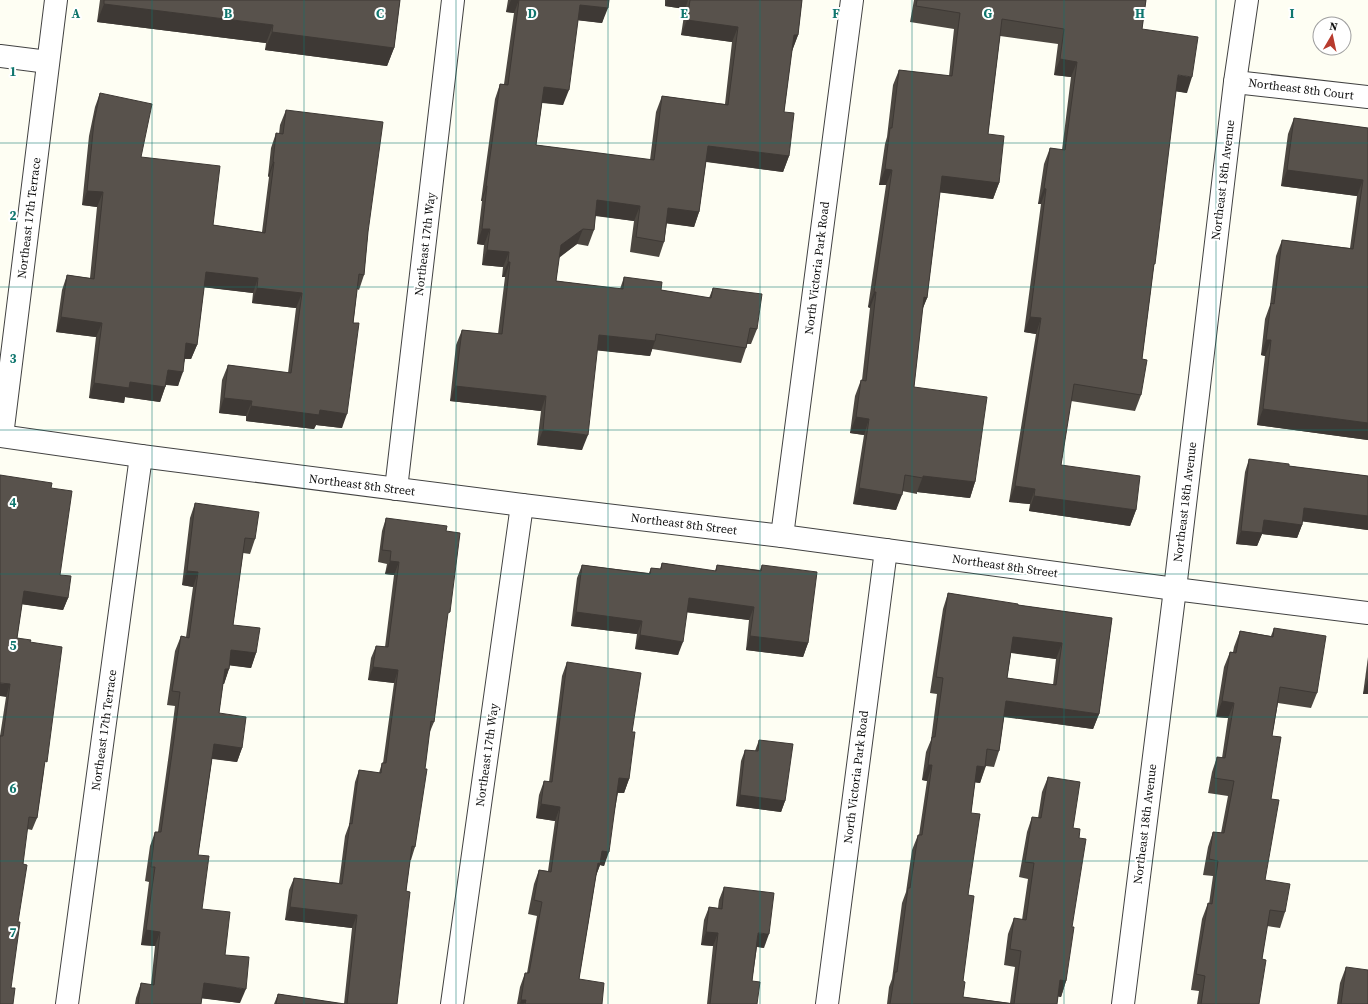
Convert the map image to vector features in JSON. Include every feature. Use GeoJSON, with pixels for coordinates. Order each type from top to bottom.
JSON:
{"type":"FeatureCollection","features":[{"type":"Feature","properties":{"kind":"street","name":"Northeast 17th Terrace"},"geometry":{"type":"LineString","coordinates":[[1,436],[56,0]]}},
{"type":"Feature","properties":{"kind":"street","name":"Northeast 17th Way"},"geometry":{"type":"LineString","coordinates":[[396,489],[454,0]]}},
{"type":"Feature","properties":{"kind":"street","name":"North Victoria Park Road"},"geometry":{"type":"LineString","coordinates":[[782,536],[852,0]]}},
{"type":"Feature","properties":{"kind":"street","name":"Northeast 18th Avenue"},"geometry":{"type":"LineString","coordinates":[[1122,1004],[1175,589],[1235,82],[1247,0]]}},
{"type":"Feature","properties":{"kind":"street"},"geometry":{"type":"LineString","coordinates":[[0,56],[48,62]]}},
{"type":"Feature","properties":{"kind":"street","name":"Northeast 8th Court"},"geometry":{"type":"LineString","coordinates":[[1235,82],[1368,97]]}},
{"type":"Feature","properties":{"kind":"street","name":"Northeast 8th Street"},"geometry":{"type":"LineString","coordinates":[[1,436],[141,456],[522,505],[782,536],[1175,589],[1368,613]]}},
{"type":"Feature","properties":{"kind":"street","name":"Northeast 17th Terrace"},"geometry":{"type":"LineString","coordinates":[[67,1004],[141,456]]}},
{"type":"Feature","properties":{"kind":"street","name":"Northeast 17th Way"},"geometry":{"type":"LineString","coordinates":[[452,1004],[522,505]]}},
{"type":"Feature","properties":{"kind":"street","name":"North Victoria Park Road"},"geometry":{"type":"LineString","coordinates":[[827,1004],[886,550]]}},
{"type":"Feature","properties":{"kind":"building"},"geometry":{"type":"Polygon","coordinates":[[[104,0],[400,0],[394,48],[272,32],[273,25],[104,4],[104,0]]]}},
{"type":"Feature","properties":{"kind":"building"},"geometry":{"type":"Polygon","coordinates":[[[519,0],[609,0],[608,8],[580,5],[569,90],[544,87],[536,145],[654,160],[662,96],[728,105],[738,27],[687,20],[690,0],[802,0],[798,35],[794,35],[784,112],[794,113],[789,156],[708,146],[699,212],[668,208],[664,242],[636,237],[640,206],[597,200],[594,230],[583,229],[561,245],[556,281],[623,289],[624,277],[662,282],[661,290],[711,298],[713,288],[762,294],[757,329],[750,328],[746,348],[656,334],[655,341],[599,335],[588,435],[543,430],[546,396],[455,386],[462,330],[502,334],[510,262],[508,262],[509,252],[487,250],[490,229],[482,229],[486,186],[500,84],[508,85],[519,0]]]}},
{"type":"Feature","properties":{"kind":"building"},"geometry":{"type":"Polygon","coordinates":[[[917,0],[1146,0],[1142,29],[1198,37],[1192,77],[1178,75],[1142,359],[1147,360],[1141,395],[1074,384],[1061,465],[1140,476],[1136,510],[1034,496],[1035,489],[1015,486],[1041,318],[1030,317],[1046,189],[1044,188],[1050,148],[1065,150],[1077,62],[1060,59],[1064,29],[1002,19],[988,134],[1004,136],[999,183],[942,176],[927,298],[924,297],[914,387],[987,397],[975,482],[905,475],[902,495],[859,488],[869,419],[856,417],[861,380],[866,381],[876,292],[874,292],[892,170],[885,169],[899,70],[952,76],[960,13],[916,6],[917,0]]]}},
{"type":"Feature","properties":{"kind":"building"},"geometry":{"type":"Polygon","coordinates":[[[100,93],[152,104],[141,157],[220,166],[213,225],[265,233],[276,133],[283,134],[286,110],[383,122],[368,232],[364,275],[359,274],[353,323],[359,323],[347,414],[320,410],[319,415],[251,406],[252,401],[224,398],[228,365],[291,373],[302,293],[257,288],[258,278],[206,272],[197,345],[186,343],[183,372],[168,370],[165,387],[130,382],[129,388],[94,383],[102,323],[61,317],[67,275],[94,279],[103,192],[87,191],[94,122],[100,93]]]}},
{"type":"Feature","properties":{"kind":"building"},"geometry":{"type":"Polygon","coordinates":[[[1294,118],[1368,128],[1368,423],[1263,409],[1271,340],[1266,340],[1271,303],[1274,304],[1282,240],[1353,249],[1363,180],[1287,170],[1294,118]]]}},
{"type":"Feature","properties":{"kind":"building"},"geometry":{"type":"Polygon","coordinates":[[[1249,459],[1289,464],[1289,466],[1368,476],[1368,516],[1304,508],[1302,525],[1264,520],[1262,533],[1241,531],[1249,459]]]}},
{"type":"Feature","properties":{"kind":"building"},"geometry":{"type":"Polygon","coordinates":[[[0,475],[52,483],[51,488],[72,491],[60,575],[71,576],[68,598],[24,591],[17,638],[31,640],[30,642],[62,647],[47,762],[45,761],[37,818],[29,817],[23,864],[27,865],[18,922],[20,922],[11,988],[15,988],[13,1004],[0,1004],[0,736],[3,736],[10,684],[0,683],[0,475]]]}},
{"type":"Feature","properties":{"kind":"building"},"geometry":{"type":"Polygon","coordinates":[[[195,503],[259,512],[255,539],[245,538],[233,625],[260,628],[256,653],[231,650],[229,669],[225,669],[219,713],[246,717],[242,748],[214,744],[198,855],[209,856],[202,909],[230,912],[225,955],[249,957],[246,989],[204,983],[201,1004],[138,1004],[141,983],[154,985],[160,932],[146,930],[155,867],[151,867],[155,832],[161,832],[180,692],[172,691],[181,636],[189,638],[198,572],[187,571],[195,503]]]}},
{"type":"Feature","properties":{"kind":"building"},"geometry":{"type":"Polygon","coordinates":[[[386,518],[447,526],[446,531],[460,533],[434,722],[431,721],[425,769],[427,769],[415,847],[412,846],[406,891],[410,892],[397,1004],[347,1004],[357,915],[290,907],[294,878],[342,884],[359,770],[381,773],[382,763],[386,763],[398,670],[373,667],[376,646],[388,647],[399,562],[390,561],[391,551],[382,550],[386,518]]]}},
{"type":"Feature","properties":{"kind":"building"},"geometry":{"type":"Polygon","coordinates":[[[662,563],[716,571],[717,565],[761,571],[762,565],[817,572],[808,643],[750,636],[754,607],[689,598],[683,642],[640,635],[642,621],[576,612],[582,565],[650,574],[651,568],[661,569],[662,563]]]}},
{"type":"Feature","properties":{"kind":"building"},"geometry":{"type":"Polygon","coordinates":[[[948,593],[1018,605],[1112,618],[1099,714],[1006,701],[999,751],[987,749],[985,767],[977,766],[971,813],[980,814],[968,895],[974,896],[963,981],[965,982],[963,997],[1014,1004],[890,1004],[895,972],[897,972],[908,888],[910,888],[918,835],[922,835],[932,765],[928,765],[932,737],[935,737],[943,678],[936,677],[948,593]],[[1013,637],[1007,678],[1056,685],[1062,643],[1013,637]]]}},
{"type":"Feature","properties":{"kind":"building"},"geometry":{"type":"Polygon","coordinates":[[[1274,628],[1326,636],[1317,693],[1280,687],[1272,736],[1281,737],[1271,799],[1279,800],[1265,880],[1290,884],[1285,912],[1270,910],[1262,959],[1266,960],[1259,1004],[1201,1004],[1205,976],[1196,974],[1208,903],[1212,904],[1218,861],[1209,859],[1213,832],[1224,833],[1234,781],[1214,778],[1217,757],[1225,758],[1234,703],[1222,701],[1230,652],[1236,653],[1240,631],[1273,637],[1274,628]]]}},
{"type":"Feature","properties":{"kind":"building"},"geometry":{"type":"Polygon","coordinates":[[[567,662],[641,673],[632,732],[635,732],[629,779],[619,778],[609,852],[602,851],[600,864],[598,863],[579,979],[604,983],[602,1004],[525,1004],[526,1000],[521,1000],[525,973],[529,973],[542,902],[534,900],[539,870],[551,872],[560,807],[541,804],[544,781],[552,782],[567,662]]]}},
{"type":"Feature","properties":{"kind":"building"},"geometry":{"type":"Polygon","coordinates":[[[759,740],[793,744],[785,801],[740,795],[745,750],[758,751],[759,740]]]}},
{"type":"Feature","properties":{"kind":"building"},"geometry":{"type":"Polygon","coordinates":[[[1048,777],[1080,782],[1073,828],[1080,829],[1079,838],[1086,839],[1072,927],[1074,927],[1066,981],[1060,980],[1057,1004],[1014,1004],[1021,951],[1010,949],[1014,918],[1026,920],[1034,863],[1025,862],[1032,817],[1041,818],[1048,777]]]}},
{"type":"Feature","properties":{"kind":"building"},"geometry":{"type":"Polygon","coordinates":[[[724,887],[774,893],[769,934],[758,933],[752,981],[760,982],[757,1004],[710,1004],[718,933],[706,932],[709,907],[722,909],[724,887]]]}},
{"type":"Feature","properties":{"kind":"building"},"geometry":{"type":"Polygon","coordinates":[[[1346,967],[1368,970],[1368,1004],[1341,1004],[1346,967]]]}},
{"type":"Feature","properties":{"kind":"building"},"geometry":{"type":"Polygon","coordinates":[[[278,994],[345,1004],[276,1004],[278,994]]]}}]}
